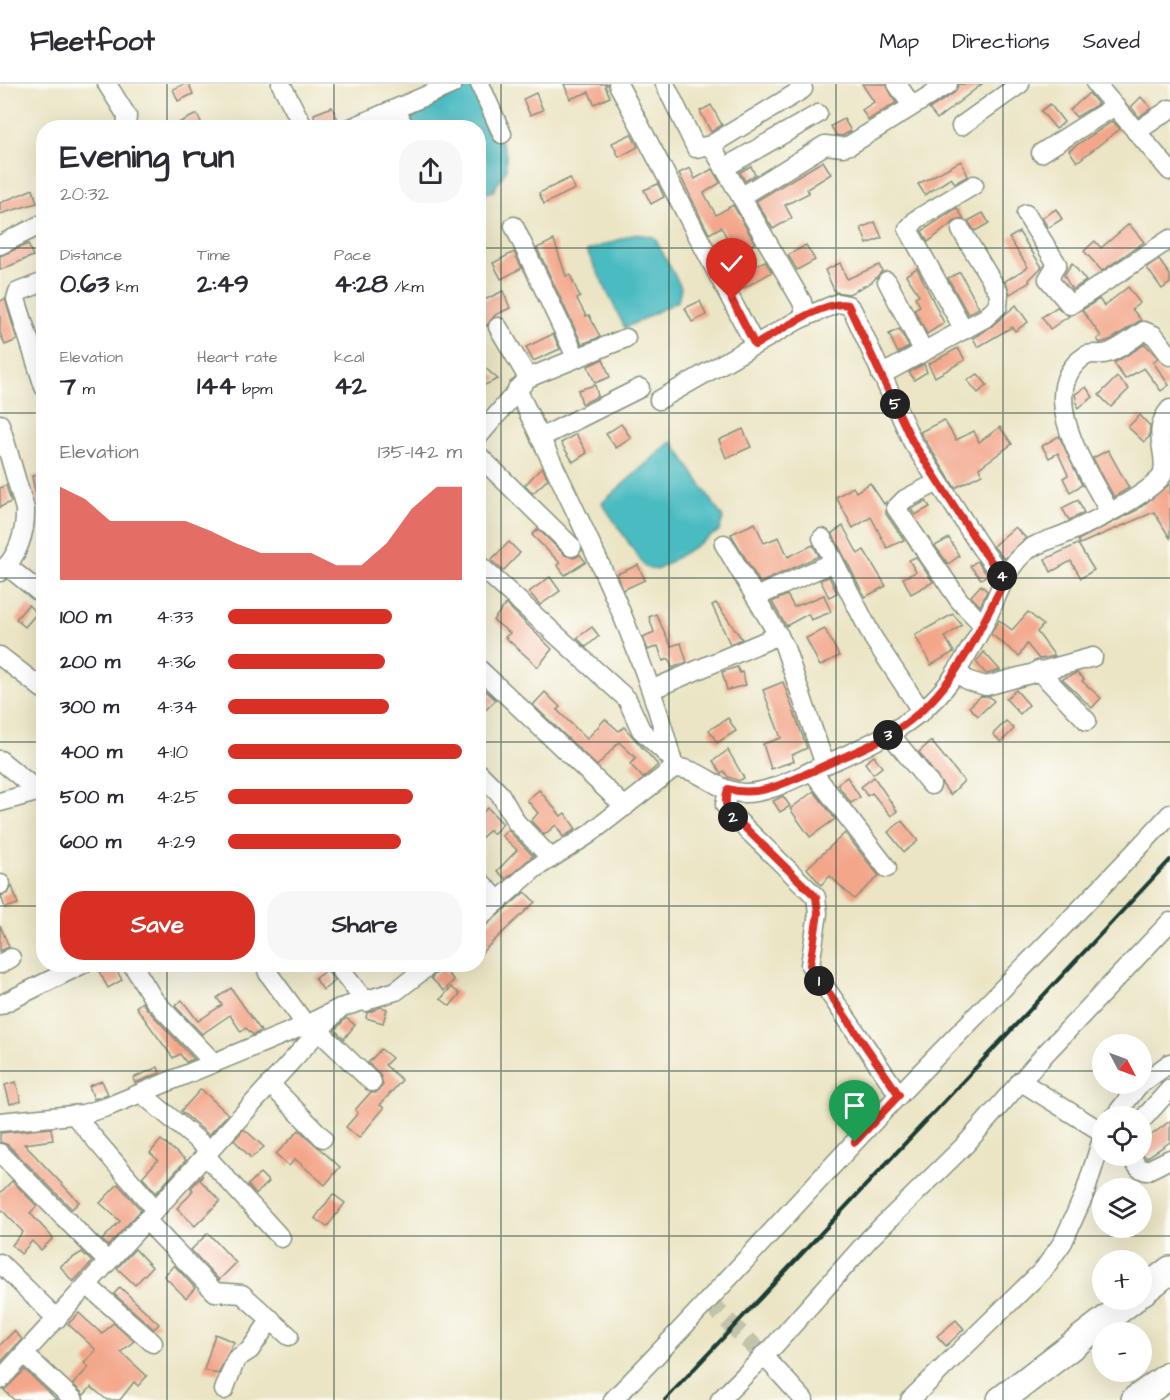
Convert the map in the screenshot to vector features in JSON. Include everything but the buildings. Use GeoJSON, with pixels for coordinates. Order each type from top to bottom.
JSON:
{"type":"FeatureCollection","features":[{"type":"Feature","properties":{"kind":"highway"},"geometry":{"type":"LineString","coordinates":[[1152,1284],[1170,1270]]}},
{"type":"Feature","properties":{"kind":"highway"},"geometry":{"type":"LineString","coordinates":[[1001,1400],[1119,1310]]}},
{"type":"Feature","properties":{"kind":"highway"},"geometry":{"type":"LineString","coordinates":[[1136,1400],[1170,1375]]}},
{"type":"Feature","properties":{"kind":"street"},"geometry":{"type":"LineString","coordinates":[[108,84],[127,116],[127,120]]}},
{"type":"Feature","properties":{"kind":"street"},"geometry":{"type":"LineString","coordinates":[[281,84],[300,120]]}},
{"type":"Feature","properties":{"kind":"street"},"geometry":{"type":"LineString","coordinates":[[370,120],[453,84]]}},
{"type":"Feature","properties":{"kind":"street"},"geometry":{"type":"LineString","coordinates":[[480,84],[502,134]]}},
{"type":"Feature","properties":{"kind":"street"},"geometry":{"type":"LineString","coordinates":[[618,84],[755,345]]}},
{"type":"Feature","properties":{"kind":"street"},"geometry":{"type":"LineString","coordinates":[[665,84],[696,148],[711,145],[803,89]]}},
{"type":"Feature","properties":{"kind":"street"},"geometry":{"type":"LineString","coordinates":[[897,84],[912,106]]}},
{"type":"Feature","properties":{"kind":"street"},"geometry":{"type":"LineString","coordinates":[[741,197],[825,145],[843,147],[850,145],[948,84]]}},
{"type":"Feature","properties":{"kind":"street"},"geometry":{"type":"LineString","coordinates":[[961,126],[1020,84]]}},
{"type":"Feature","properties":{"kind":"street"},"geometry":{"type":"LineString","coordinates":[[1096,84],[1136,132],[1168,165]]}},
{"type":"Feature","properties":{"kind":"street"},"geometry":{"type":"LineString","coordinates":[[1041,153],[1115,106]]}},
{"type":"Feature","properties":{"kind":"street"},"geometry":{"type":"LineString","coordinates":[[397,109],[401,120]]}},
{"type":"Feature","properties":{"kind":"street"},"geometry":{"type":"LineString","coordinates":[[1136,132],[1170,109]]}},
{"type":"Feature","properties":{"kind":"street"},"geometry":{"type":"LineString","coordinates":[[724,168],[818,114]]}},
{"type":"Feature","properties":{"kind":"street"},"geometry":{"type":"LineString","coordinates":[[711,145],[805,307],[805,313],[800,319]]}},
{"type":"Feature","properties":{"kind":"street"},"geometry":{"type":"LineString","coordinates":[[964,330],[908,229],[917,219],[974,185]]}},
{"type":"Feature","properties":{"kind":"street"},"geometry":{"type":"LineString","coordinates":[[1026,214],[1057,264],[1048,279],[1070,305],[1170,239]]}},
{"type":"Feature","properties":{"kind":"street"},"geometry":{"type":"LineString","coordinates":[[514,226],[576,357]]}},
{"type":"Feature","properties":{"kind":"street"},"geometry":{"type":"LineString","coordinates":[[0,245],[36,227]]}},
{"type":"Feature","properties":{"kind":"street"},"geometry":{"type":"LineString","coordinates":[[882,375],[985,318],[1001,300],[961,230]]}},
{"type":"Feature","properties":{"kind":"street"},"geometry":{"type":"LineString","coordinates":[[887,281],[924,352]]}},
{"type":"Feature","properties":{"kind":"street"},"geometry":{"type":"LineString","coordinates":[[36,285],[18,292],[16,299],[36,362]]}},
{"type":"Feature","properties":{"kind":"street"},"geometry":{"type":"LineString","coordinates":[[659,400],[800,319],[838,303],[848,305],[912,441],[981,548],[1005,580]]}},
{"type":"Feature","properties":{"kind":"street"},"geometry":{"type":"LineString","coordinates":[[498,327],[522,383],[540,438],[653,689],[673,763]]}},
{"type":"Feature","properties":{"kind":"street"},"geometry":{"type":"LineString","coordinates":[[1109,512],[1067,427],[1063,396],[1070,375],[1084,357],[1091,353],[1110,352],[1144,331],[1154,335],[1170,356]]}},
{"type":"Feature","properties":{"kind":"street"},"geometry":{"type":"LineString","coordinates":[[486,427],[522,383],[576,357],[627,338]]}},
{"type":"Feature","properties":{"kind":"street"},"geometry":{"type":"LineString","coordinates":[[540,438],[640,388]]}},
{"type":"Feature","properties":{"kind":"street"},"geometry":{"type":"LineString","coordinates":[[486,571],[627,699],[641,730],[673,763],[697,771],[728,789],[743,794],[759,792],[818,768],[890,734],[922,712],[940,694],[956,672],[983,626],[1005,580],[1024,553],[1109,512],[1154,484],[1163,475],[1169,458],[1161,431],[1164,416],[1170,409]]}},
{"type":"Feature","properties":{"kind":"street"},"geometry":{"type":"LineString","coordinates":[[0,424],[25,509],[25,523],[4,569],[36,591]]}},
{"type":"Feature","properties":{"kind":"street"},"geometry":{"type":"LineString","coordinates":[[486,463],[572,547]]}},
{"type":"Feature","properties":{"kind":"street"},"geometry":{"type":"LineString","coordinates":[[938,482],[905,499],[896,508],[949,588],[983,626]]}},
{"type":"Feature","properties":{"kind":"street"},"geometry":{"type":"LineString","coordinates":[[25,523],[36,520]]}},
{"type":"Feature","properties":{"kind":"street"},"geometry":{"type":"LineString","coordinates":[[822,538],[873,638],[922,712]]}},
{"type":"Feature","properties":{"kind":"street"},"geometry":{"type":"LineString","coordinates":[[724,544],[779,635],[818,768],[887,868]]}},
{"type":"Feature","properties":{"kind":"street"},"geometry":{"type":"LineString","coordinates":[[756,597],[834,562]]}},
{"type":"Feature","properties":{"kind":"street"},"geometry":{"type":"LineString","coordinates":[[653,689],[779,635]]}},
{"type":"Feature","properties":{"kind":"street"},"geometry":{"type":"LineString","coordinates":[[0,656],[36,684]]}},
{"type":"Feature","properties":{"kind":"street"},"geometry":{"type":"LineString","coordinates":[[956,672],[969,681],[986,686],[1038,670],[1093,657]]}},
{"type":"Feature","properties":{"kind":"street"},"geometry":{"type":"LineString","coordinates":[[1038,670],[1087,721]]}},
{"type":"Feature","properties":{"kind":"street"},"geometry":{"type":"LineString","coordinates":[[486,676],[625,807]]}},
{"type":"Feature","properties":{"kind":"street"},"geometry":{"type":"LineString","coordinates":[[890,734],[932,785]]}},
{"type":"Feature","properties":{"kind":"street"},"geometry":{"type":"LineString","coordinates":[[0,760],[36,786]]}},
{"type":"Feature","properties":{"kind":"street"},"geometry":{"type":"LineString","coordinates":[[486,912],[550,857],[588,835],[625,807],[673,763]]}},
{"type":"Feature","properties":{"kind":"street"},"geometry":{"type":"LineString","coordinates":[[486,780],[500,794],[516,822],[550,857]]}},
{"type":"Feature","properties":{"kind":"street"},"geometry":{"type":"LineString","coordinates":[[728,789],[725,805],[729,812],[816,897],[818,913],[810,965],[899,1095]]}},
{"type":"Feature","properties":{"kind":"street"},"geometry":{"type":"LineString","coordinates":[[0,802],[36,791]]}},
{"type":"Feature","properties":{"kind":"street"},"geometry":{"type":"LineString","coordinates":[[613,1400],[685,1328],[899,1095],[1098,892],[1170,814]]}},
{"type":"Feature","properties":{"kind":"street"},"geometry":{"type":"LineString","coordinates":[[486,887],[499,901]]}},
{"type":"Feature","properties":{"kind":"street"},"geometry":{"type":"LineString","coordinates":[[720,1400],[870,1238],[965,1144],[1170,922]]}},
{"type":"Feature","properties":{"kind":"street"},"geometry":{"type":"LineString","coordinates":[[0,1005],[67,972]]}},
{"type":"Feature","properties":{"kind":"street"},"geometry":{"type":"LineString","coordinates":[[137,972],[154,1000],[214,1062]]}},
{"type":"Feature","properties":{"kind":"street"},"geometry":{"type":"LineString","coordinates":[[268,972],[312,1028],[372,1082]]}},
{"type":"Feature","properties":{"kind":"street"},"geometry":{"type":"LineString","coordinates":[[342,972],[366,1002]]}},
{"type":"Feature","properties":{"kind":"street"},"geometry":{"type":"LineString","coordinates":[[0,1122],[74,1115],[107,1107],[214,1062],[312,1028],[340,1008],[366,1002],[396,991],[421,972]]}},
{"type":"Feature","properties":{"kind":"street"},"geometry":{"type":"LineString","coordinates":[[1,1378],[270,1084],[312,1028]]}},
{"type":"Feature","properties":{"kind":"street"},"geometry":{"type":"LineString","coordinates":[[1123,1106],[1138,1086],[1170,1063]]}},
{"type":"Feature","properties":{"kind":"street"},"geometry":{"type":"LineString","coordinates":[[1020,1082],[1092,1125]]}},
{"type":"Feature","properties":{"kind":"street"},"geometry":{"type":"LineString","coordinates":[[270,1084],[323,1138]]}},
{"type":"Feature","properties":{"kind":"street"},"geometry":{"type":"LineString","coordinates":[[1152,1109],[1170,1089]]}},
{"type":"Feature","properties":{"kind":"street"},"geometry":{"type":"LineString","coordinates":[[141,1093],[207,1152],[281,1238]]}},
{"type":"Feature","properties":{"kind":"street"},"geometry":{"type":"LineString","coordinates":[[74,1115],[215,1292],[242,1294],[289,1336]]}},
{"type":"Feature","properties":{"kind":"street"},"geometry":{"type":"LineString","coordinates":[[0,1153],[108,1262]]}},
{"type":"Feature","properties":{"kind":"street"},"geometry":{"type":"LineString","coordinates":[[1137,1166],[1146,1171],[1170,1159]]}},
{"type":"Feature","properties":{"kind":"street"},"geometry":{"type":"LineString","coordinates":[[910,1400],[1044,1269],[1063,1242],[1092,1166]]}},
{"type":"Feature","properties":{"kind":"street"},"geometry":{"type":"LineString","coordinates":[[0,1263],[57,1318]]}},
{"type":"Feature","properties":{"kind":"street"},"geometry":{"type":"LineString","coordinates":[[87,1285],[153,1343]]}},
{"type":"Feature","properties":{"kind":"street"},"geometry":{"type":"LineString","coordinates":[[224,1390],[236,1359],[250,1350],[271,1319]]}},
{"type":"Feature","properties":{"kind":"street"},"geometry":{"type":"LineString","coordinates":[[24,1354],[74,1400]]}},
{"type":"Feature","properties":{"kind":"street"},"geometry":{"type":"LineString","coordinates":[[763,1356],[804,1400]]}},
{"type":"Feature","properties":{"kind":"water"},"geometry":{"type":"Polygon","coordinates":[[[474,84],[506,153],[506,170],[493,191],[486,193],[486,120],[411,120],[410,118],[474,84]]]}},
{"type":"Feature","properties":{"kind":"water"},"geometry":{"type":"Polygon","coordinates":[[[635,234],[654,237],[681,287],[678,301],[625,328],[587,251],[635,234]]]}},
{"type":"Feature","properties":{"kind":"water"},"geometry":{"type":"Polygon","coordinates":[[[672,441],[723,518],[719,531],[657,570],[645,567],[602,503],[672,441]]]}},
{"type":"Feature","properties":{"kind":"tunnel"},"geometry":{"type":"LineString","coordinates":[[708,1302],[763,1355]]}},
{"type":"Feature","properties":{"kind":"railway"},"geometry":{"type":"LineString","coordinates":[[665,1400],[1170,860]]}},
{"type":"Feature","properties":{"kind":"route"},"geometry":{"type":"LineString","coordinates":[[732,300],[755,345],[800,319],[838,303],[848,305],[853,311],[912,441],[981,548],[1005,580],[983,626],[956,672],[940,694],[922,712],[886,737],[782,784],[759,792],[743,794],[728,789],[725,799],[729,812],[816,897],[818,913],[809,959],[810,965],[899,1095],[855,1142]]}}]}
